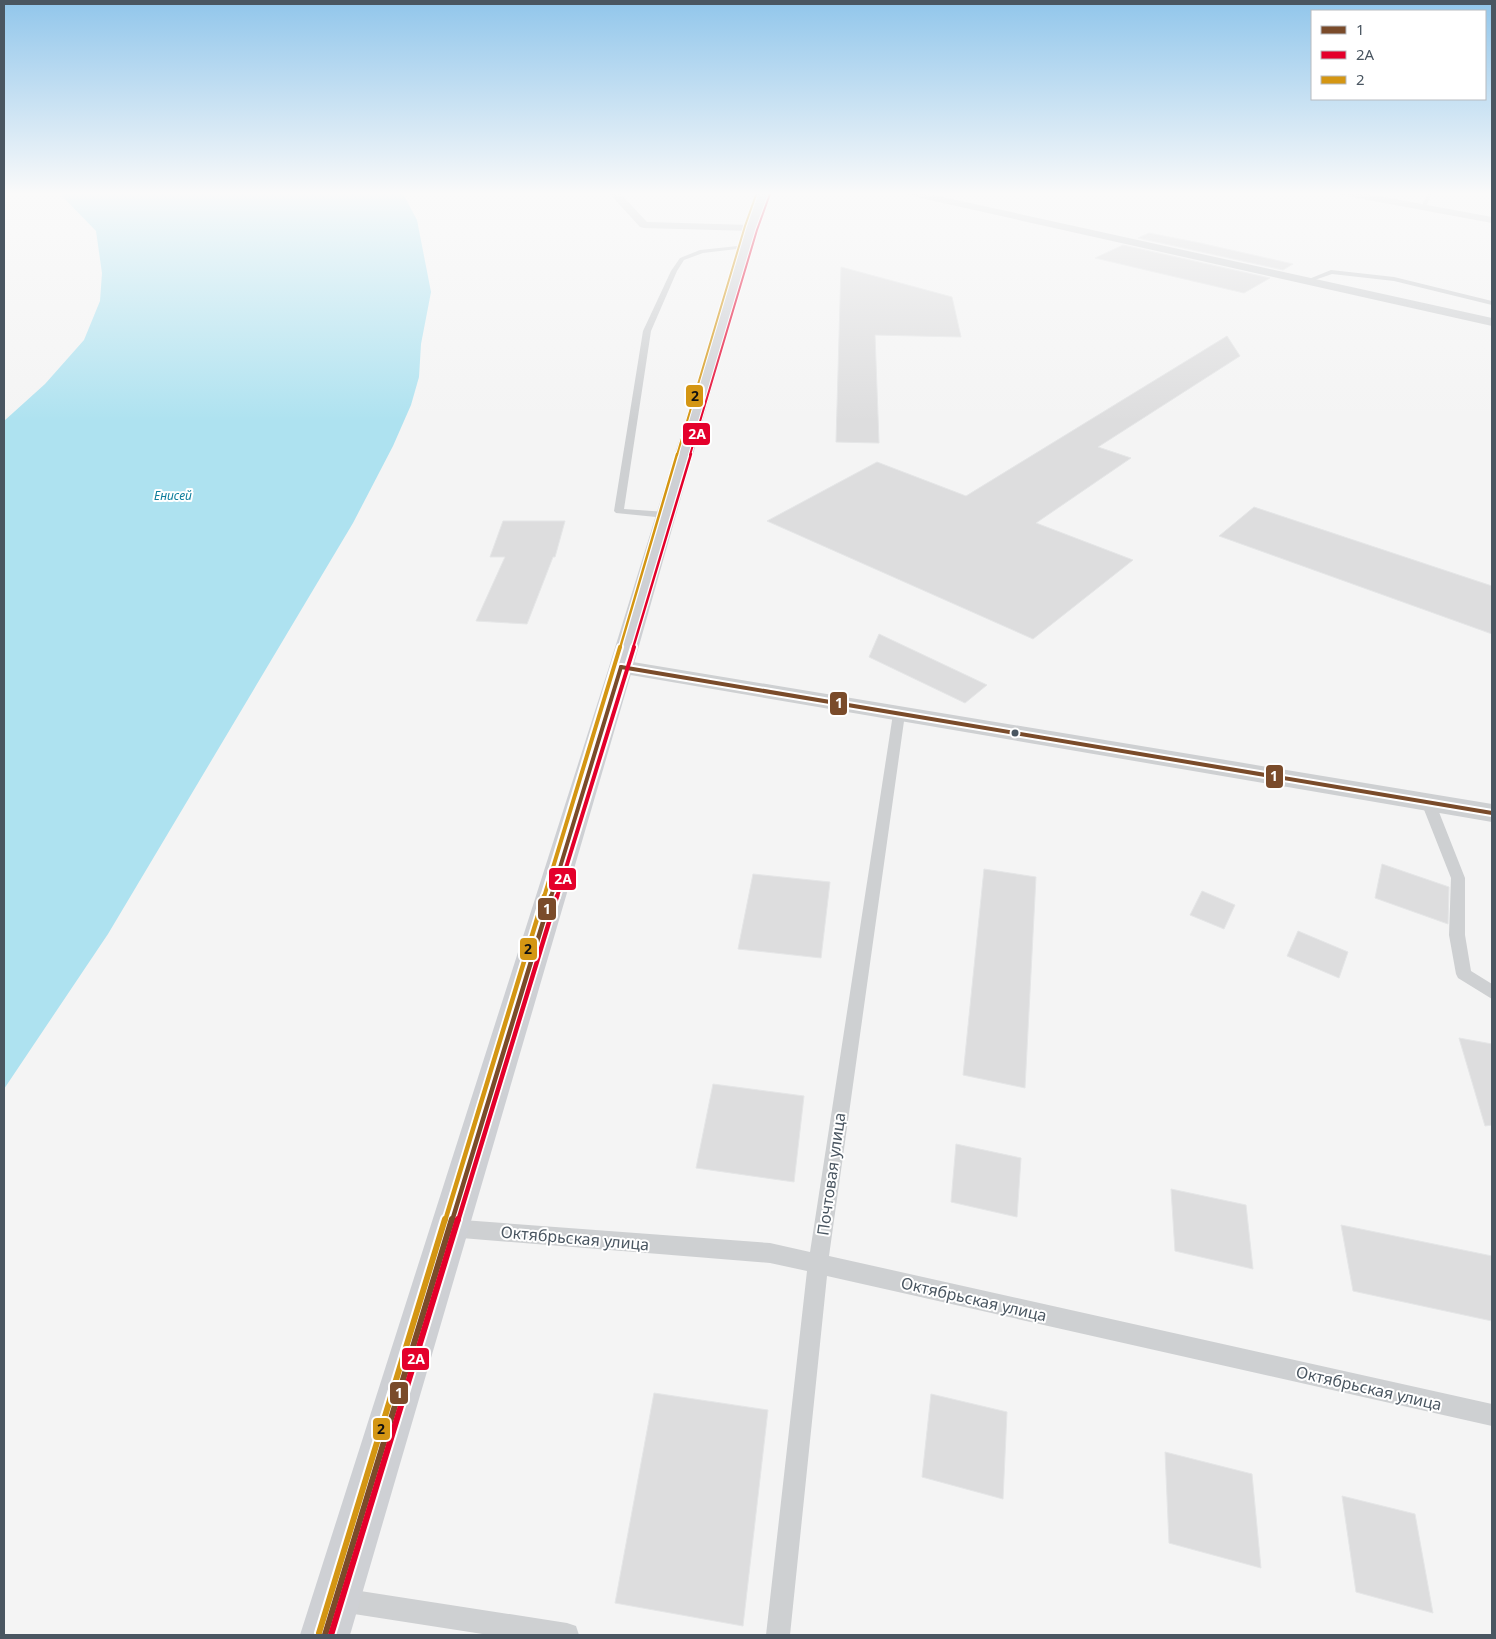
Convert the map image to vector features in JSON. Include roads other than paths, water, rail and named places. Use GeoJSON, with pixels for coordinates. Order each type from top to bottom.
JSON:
{"type":"FeatureCollection","features":[{"type":"Feature","properties":{"kind":"main road"},"geometry":{"type":"LineString","coordinates":[[325,1635],[621,667],[738,268]]}},
{"type":"Feature","properties":{"kind":"street"},"geometry":{"type":"LineString","coordinates":[[1251,268],[1492,322]]}},
{"type":"Feature","properties":{"kind":"street"},"geometry":{"type":"LineString","coordinates":[[621,667],[1492,813]]}},
{"type":"Feature","properties":{"kind":"lane"},"geometry":{"type":"LineString","coordinates":[[666,515],[619,512],[647,331],[676,268]]}},
{"type":"Feature","properties":{"kind":"lane"},"geometry":{"type":"LineString","coordinates":[[1307,281],[1332,272],[1394,279],[1492,303]]}},
{"type":"Feature","properties":{"kind":"lane","name":"Почтовая улица"},"geometry":{"type":"LineString","coordinates":[[778,1635],[818,1264],[899,714]]}},
{"type":"Feature","properties":{"kind":"lane"},"geometry":{"type":"LineString","coordinates":[[1428,802],[1458,878],[1457,935],[1464,974],[1492,992]]}},
{"type":"Feature","properties":{"kind":"lane","name":"Октябрьская улица"},"geometry":{"type":"LineString","coordinates":[[449,1228],[770,1253],[1492,1415]]}},
{"type":"Feature","properties":{"kind":"lane"},"geometry":{"type":"LineString","coordinates":[[336,1599],[567,1635]]}},
{"type":"Feature","properties":{"kind":"water","name":"Енисей"},"geometry":{"type":"Polygon","coordinates":[[[101,268],[426,268],[431,292],[421,344],[419,377],[411,405],[393,446],[353,523],[108,934],[4,1089],[4,421],[45,384],[84,340],[100,301],[101,268]]]}}]}
